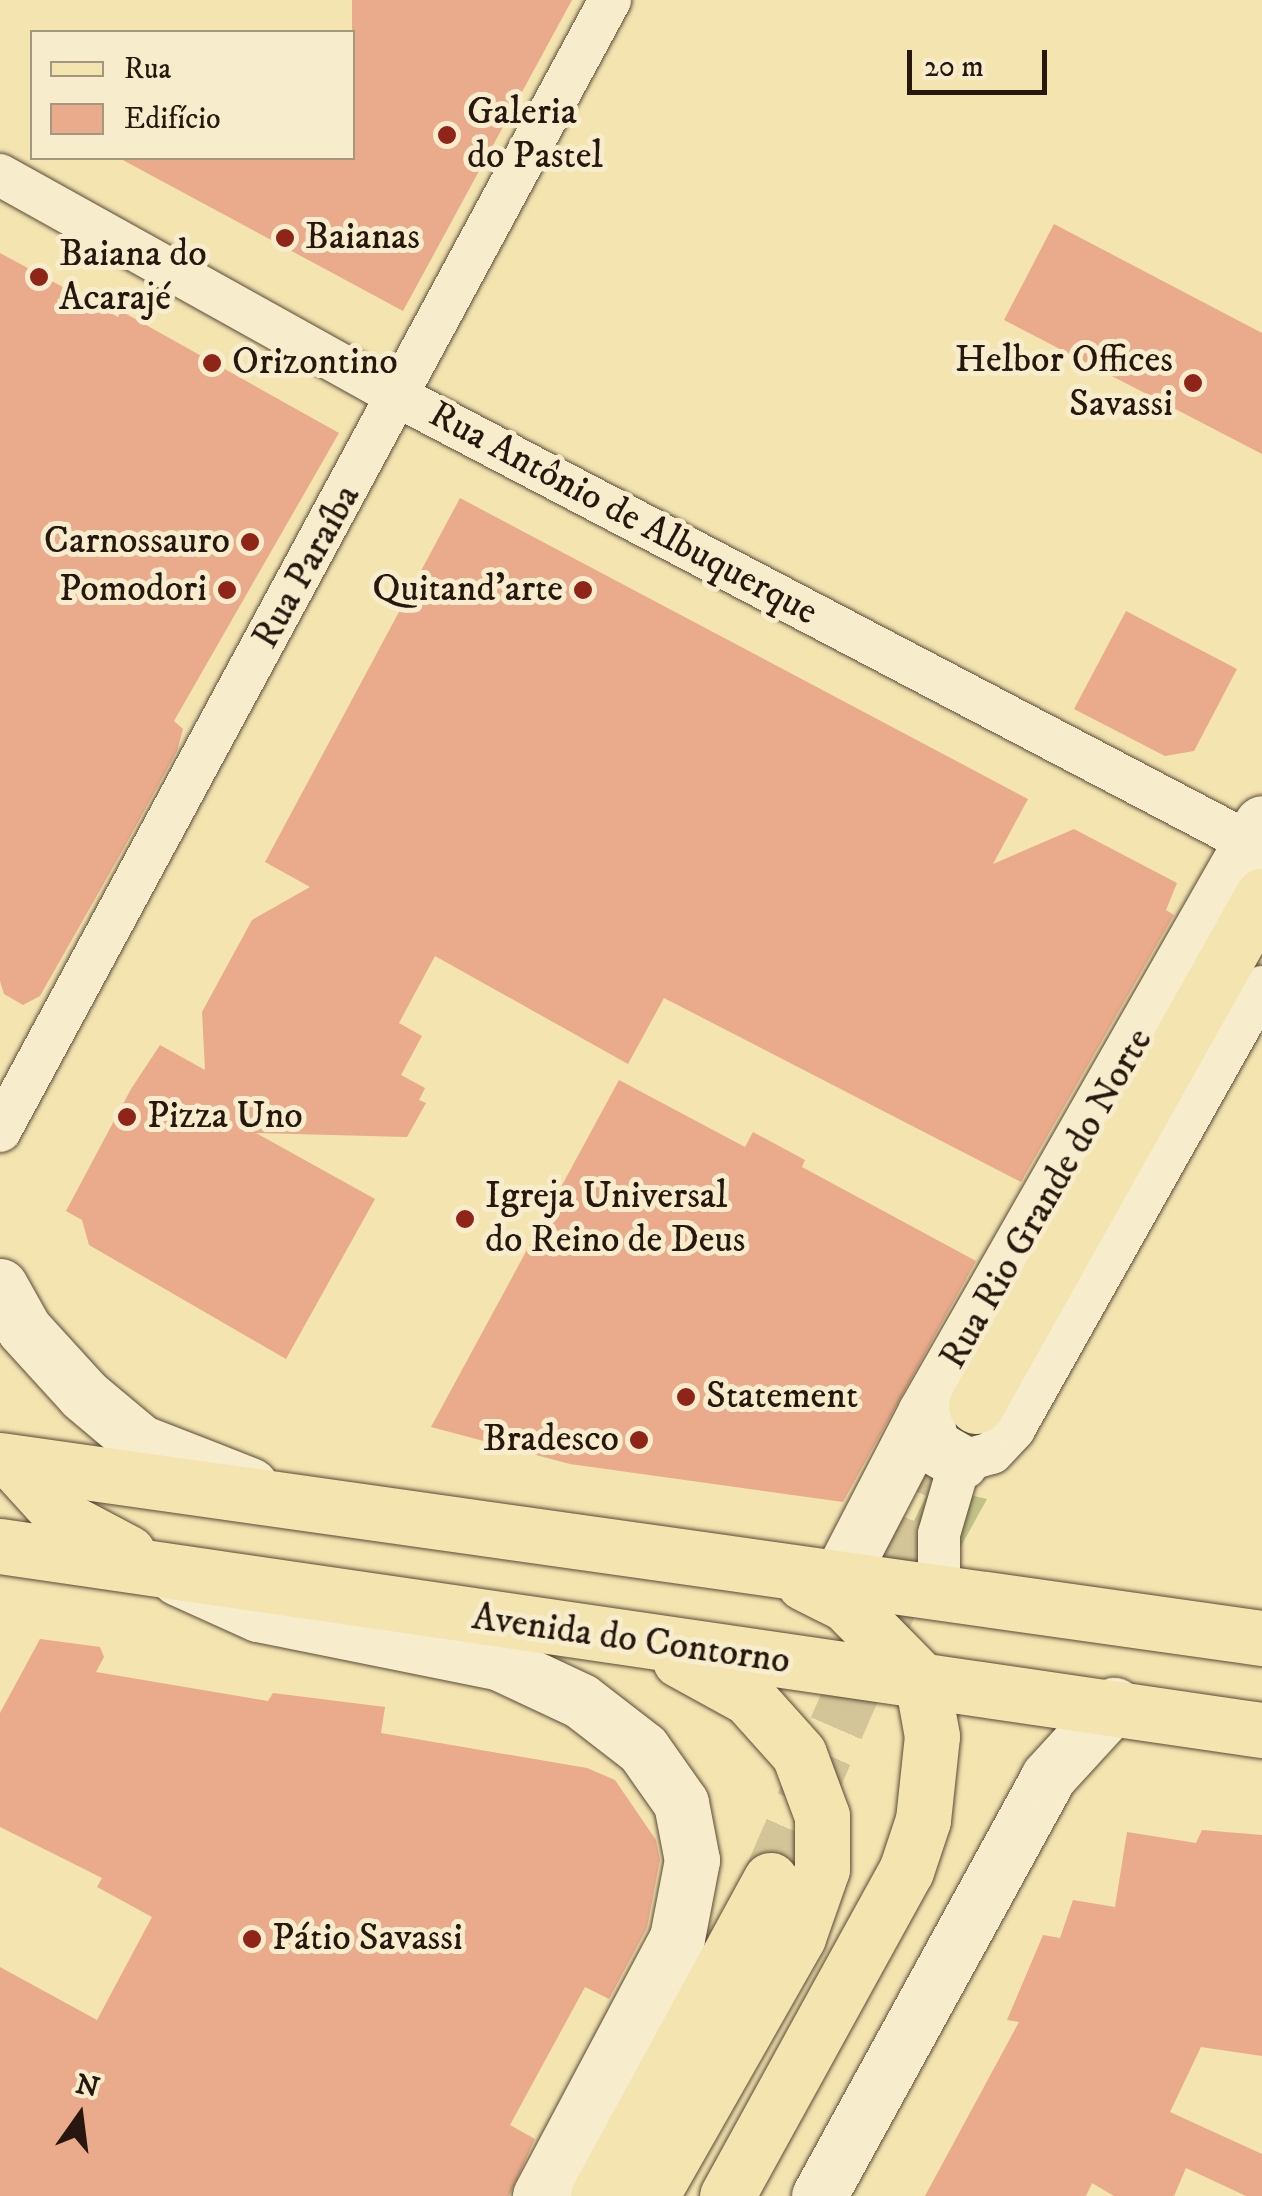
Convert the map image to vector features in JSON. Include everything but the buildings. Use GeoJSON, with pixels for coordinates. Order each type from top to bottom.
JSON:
{"type":"FeatureCollection","features":[{"type":"Feature","properties":{"kind":"main road"},"geometry":{"type":"LineString","coordinates":[[951,1410],[1262,896]]}},
{"type":"Feature","properties":{"kind":"main road"},"geometry":{"type":"LineString","coordinates":[[5,1456],[939,1595],[1262,1638]]}},
{"type":"Feature","properties":{"kind":"main road"},"geometry":{"type":"LineString","coordinates":[[5,1456],[66,1520],[157,1568]]}},
{"type":"Feature","properties":{"kind":"main road","name":"Avenida do Contorno"},"geometry":{"type":"LineString","coordinates":[[0,1546],[651,1645],[1114,1705],[1262,1730]]}},
{"type":"Feature","properties":{"kind":"main road"},"geometry":{"type":"LineString","coordinates":[[726,2196],[906,1870],[923,1820],[930,1762],[922,1682],[846,1604],[774,1569]]}},
{"type":"Feature","properties":{"kind":"main road"},"geometry":{"type":"LineString","coordinates":[[651,1645],[749,1698],[798,1754],[822,1816],[822,1869],[798,1937],[651,2196]]}},
{"type":"Feature","properties":{"kind":"main road"},"geometry":{"type":"LineString","coordinates":[[598,2196],[770,1880]]}},
{"type":"Feature","properties":{"kind":"street","name":"Rua Paraíba"},"geometry":{"type":"LineString","coordinates":[[0,1131],[400,397],[610,0]]}},
{"type":"Feature","properties":{"kind":"street","name":"Rua Antônio de Albuquerque"},"geometry":{"type":"LineString","coordinates":[[0,174],[400,397],[1256,833]]}},
{"type":"Feature","properties":{"kind":"street","name":"Rua Rio Grande do Norte"},"geometry":{"type":"LineString","coordinates":[[839,1579],[951,1410],[1256,833]]}},
{"type":"Feature","properties":{"kind":"street"},"geometry":{"type":"LineString","coordinates":[[951,1410],[931,1445],[960,1462],[992,1453],[1014,1428],[1262,987]]}},
{"type":"Feature","properties":{"kind":"street"},"geometry":{"type":"LineString","coordinates":[[0,1286],[36,1342],[140,1442],[286,1499]]}},
{"type":"Feature","properties":{"kind":"street"},"geometry":{"type":"LineString","coordinates":[[939,1595],[939,1534],[960,1462]]}},
{"type":"Feature","properties":{"kind":"street"},"geometry":{"type":"LineString","coordinates":[[157,1568],[258,1614],[500,1663],[581,1701],[643,1750],[681,1804],[692,1860],[677,1938],[540,2196]]}},
{"type":"Feature","properties":{"kind":"street"},"geometry":{"type":"LineString","coordinates":[[818,2196],[1048,1777],[1114,1705]]}},
{"type":"Feature","properties":{"kind":"green space"},"geometry":{"type":"Polygon","coordinates":[[[936,1476],[945,1489],[987,1499],[960,1548],[905,1539],[936,1476]]]}},
{"type":"Feature","properties":{"kind":"tunnel"},"geometry":{"type":"LineString","coordinates":[[770,1880],[947,1472]]}},
{"type":"Feature","properties":{"kind":"place","name":"Galeria do Pastel"},"geometry":{"type":"Point","coordinates":[447,135]}},
{"type":"Feature","properties":{"kind":"place","name":"Baianas"},"geometry":{"type":"Point","coordinates":[285,238]}},
{"type":"Feature","properties":{"kind":"place","name":"Baiana do Acarajé"},"geometry":{"type":"Point","coordinates":[39,277]}},
{"type":"Feature","properties":{"kind":"place","name":"Orizontino"},"geometry":{"type":"Point","coordinates":[212,363]}},
{"type":"Feature","properties":{"kind":"place","name":"Helbor Offices Savassi"},"geometry":{"type":"Point","coordinates":[1193,383]}},
{"type":"Feature","properties":{"kind":"place","name":"Carnossauro"},"geometry":{"type":"Point","coordinates":[250,542]}},
{"type":"Feature","properties":{"kind":"place","name":"Pomodori"},"geometry":{"type":"Point","coordinates":[227,590]}},
{"type":"Feature","properties":{"kind":"place","name":"Quitand'arte"},"geometry":{"type":"Point","coordinates":[583,590]}},
{"type":"Feature","properties":{"kind":"place","name":"Pizza Uno"},"geometry":{"type":"Point","coordinates":[127,1117]}},
{"type":"Feature","properties":{"kind":"place","name":"Igreja Universal do Reino de Deus"},"geometry":{"type":"Point","coordinates":[465,1219]}},
{"type":"Feature","properties":{"kind":"place","name":"Statement"},"geometry":{"type":"Point","coordinates":[686,1397]}},
{"type":"Feature","properties":{"kind":"place","name":"Bradesco"},"geometry":{"type":"Point","coordinates":[639,1440]}},
{"type":"Feature","properties":{"kind":"place","name":"Pátio Savassi"},"geometry":{"type":"Point","coordinates":[252,1939]}}]}
